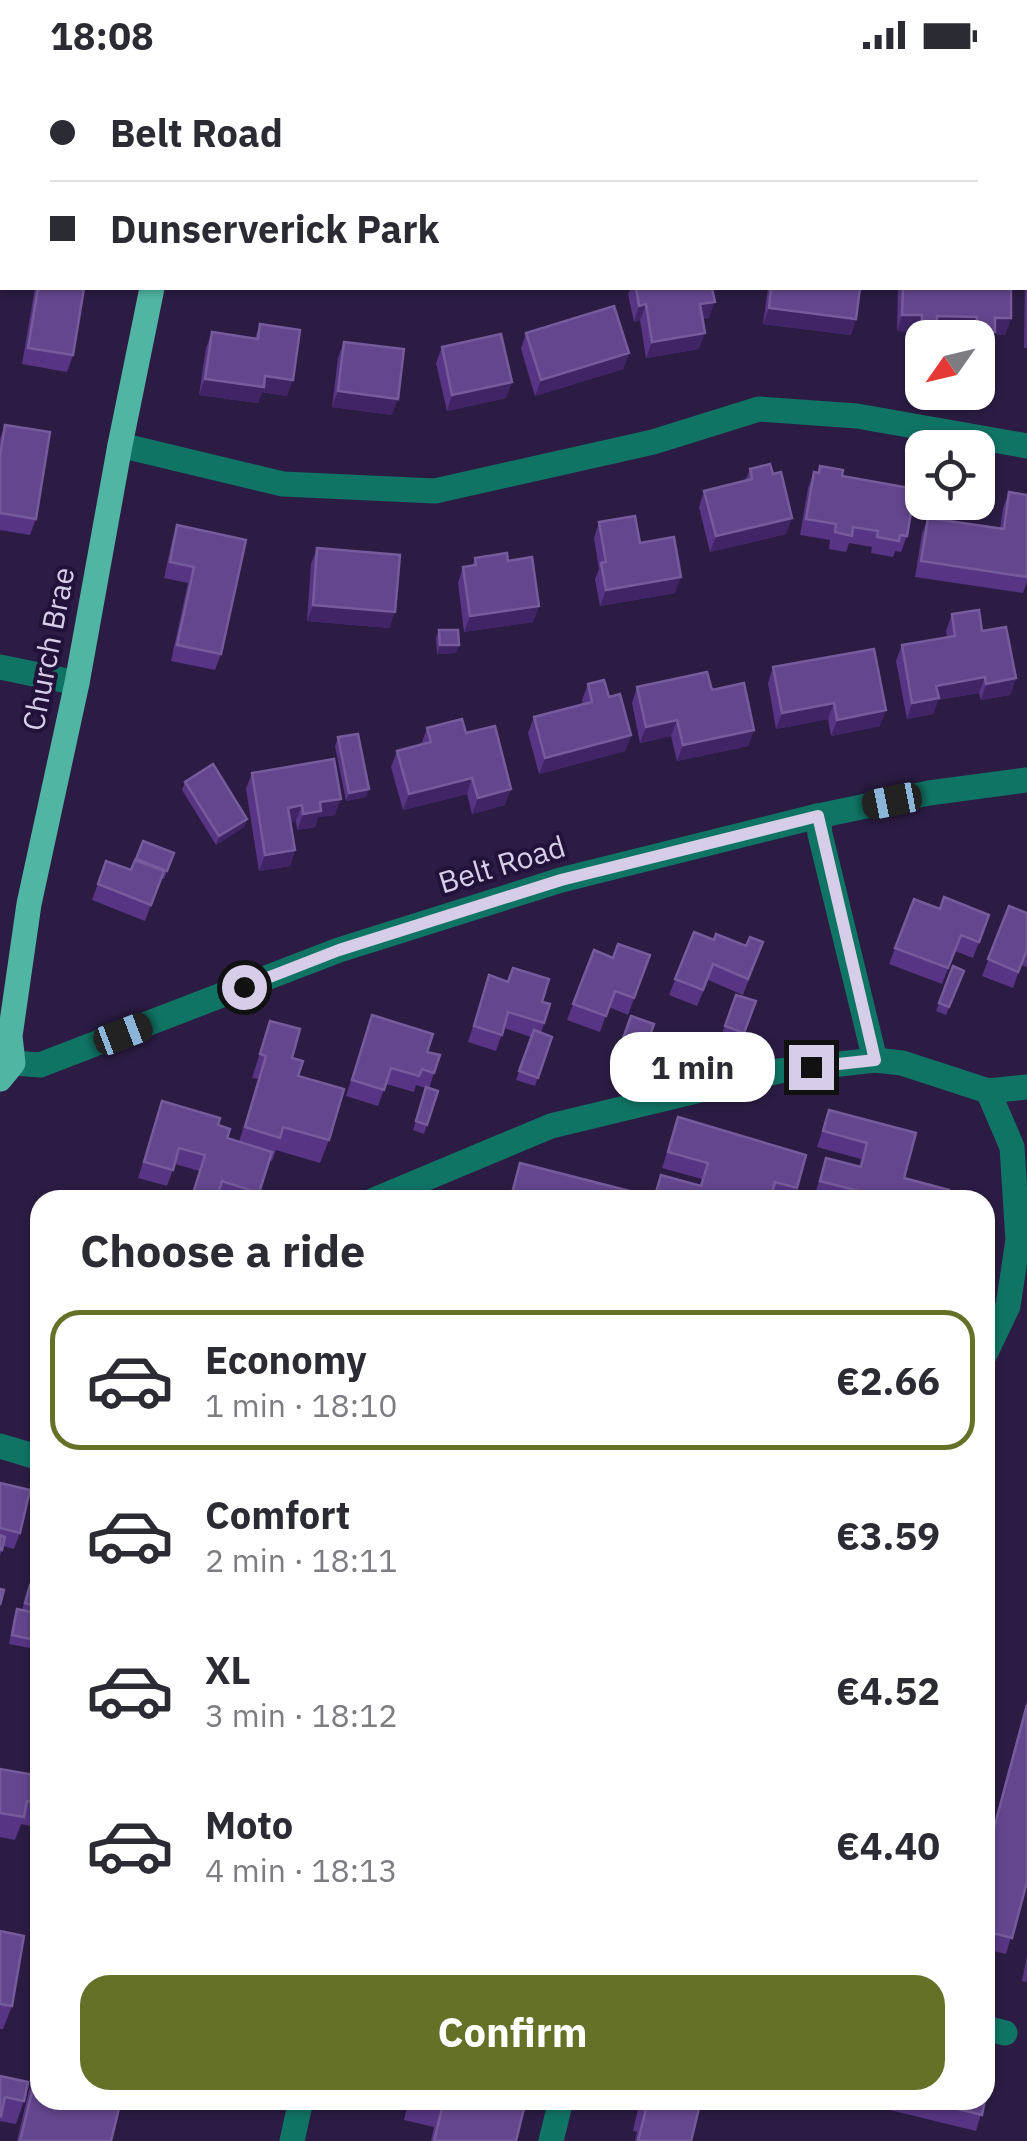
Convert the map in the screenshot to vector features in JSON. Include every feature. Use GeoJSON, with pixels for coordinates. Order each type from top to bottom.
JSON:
{"type":"FeatureCollection","features":[{"type":"Feature","properties":{"kind":"main road","name":"Church Brae"},"geometry":{"type":"LineString","coordinates":[[6,1071],[29,904],[77,683],[152,290]]}},
{"type":"Feature","properties":{"kind":"street"},"geometry":{"type":"LineString","coordinates":[[120,445],[284,484],[435,491],[652,442],[758,409],[856,416],[1027,446]]}},
{"type":"Feature","properties":{"kind":"street"},"geometry":{"type":"LineString","coordinates":[[0,667],[77,683]]}},
{"type":"Feature","properties":{"kind":"street","name":"Belt Road"},"geometry":{"type":"LineString","coordinates":[[6,1071],[69,1056],[339,950],[561,880],[818,816],[929,793],[1027,780]]}},
{"type":"Feature","properties":{"kind":"street"},"geometry":{"type":"LineString","coordinates":[[818,816],[875,1060]]}},
{"type":"Feature","properties":{"kind":"street"},"geometry":{"type":"LineString","coordinates":[[398,1190],[551,1126],[779,1070],[875,1060],[902,1063],[988,1091],[1027,1087]]}},
{"type":"Feature","properties":{"kind":"street"},"geometry":{"type":"LineString","coordinates":[[988,1091],[1012,1146],[1018,1240],[1008,1306],[995,1333]]}},
{"type":"Feature","properties":{"kind":"street"},"geometry":{"type":"LineString","coordinates":[[0,1446],[30,1455]]}},
{"type":"Feature","properties":{"kind":"street"},"geometry":{"type":"LineString","coordinates":[[292,2141],[299,2110]]}},
{"type":"Feature","properties":{"kind":"street"},"geometry":{"type":"LineString","coordinates":[[551,2141],[558,2110]]}},
{"type":"Feature","properties":{"kind":"building"},"geometry":{"type":"Polygon","coordinates":[[[38,290],[84,290],[73,355],[28,348],[38,290]]]}},
{"type":"Feature","properties":{"kind":"building"},"geometry":{"type":"Polygon","coordinates":[[[636,290],[712,290],[715,302],[700,304],[705,333],[652,342],[646,304],[639,306],[636,290]]]}},
{"type":"Feature","properties":{"kind":"building"},"geometry":{"type":"Polygon","coordinates":[[[771,290],[860,290],[856,319],[769,308],[771,290]]]}},
{"type":"Feature","properties":{"kind":"building"},"geometry":{"type":"Polygon","coordinates":[[[903,290],[1011,290],[1011,318],[937,316],[937,320],[922,320],[922,315],[902,315],[903,290]]]}},
{"type":"Feature","properties":{"kind":"building"},"geometry":{"type":"Polygon","coordinates":[[[614,306],[629,353],[541,380],[526,333],[614,306]]]}},
{"type":"Feature","properties":{"kind":"building"},"geometry":{"type":"Polygon","coordinates":[[[260,324],[300,330],[293,380],[265,376],[264,387],[205,379],[212,332],[258,339],[260,324]]]}},
{"type":"Feature","properties":{"kind":"building"},"geometry":{"type":"Polygon","coordinates":[[[501,334],[512,382],[452,395],[442,347],[501,334]]]}},
{"type":"Feature","properties":{"kind":"building"},"geometry":{"type":"Polygon","coordinates":[[[344,342],[404,349],[398,399],[338,391],[344,342]]]}},
{"type":"Feature","properties":{"kind":"building"},"geometry":{"type":"Polygon","coordinates":[[[5,425],[50,432],[36,519],[0,513],[0,456],[5,425]]]}},
{"type":"Feature","properties":{"kind":"building"},"geometry":{"type":"Polygon","coordinates":[[[770,464],[773,474],[781,472],[792,518],[716,536],[704,491],[752,479],[750,469],[770,464]]]}},
{"type":"Feature","properties":{"kind":"building"},"geometry":{"type":"Polygon","coordinates":[[[820,466],[843,470],[842,476],[905,487],[905,520],[910,520],[907,536],[900,535],[899,541],[877,537],[878,531],[853,527],[852,536],[835,532],[836,524],[806,519],[814,472],[819,473],[820,466]]]}},
{"type":"Feature","properties":{"kind":"building"},"geometry":{"type":"Polygon","coordinates":[[[1009,492],[1027,495],[1027,577],[921,561],[928,520],[1004,529],[1009,492]]]}},
{"type":"Feature","properties":{"kind":"building"},"geometry":{"type":"Polygon","coordinates":[[[635,516],[640,543],[674,537],[681,577],[606,590],[599,522],[635,516]]]}},
{"type":"Feature","properties":{"kind":"building"},"geometry":{"type":"Polygon","coordinates":[[[177,525],[246,540],[221,654],[177,645],[194,567],[170,562],[177,525]]]}},
{"type":"Feature","properties":{"kind":"building"},"geometry":{"type":"Polygon","coordinates":[[[317,548],[400,555],[395,612],[313,605],[317,548]]]}},
{"type":"Feature","properties":{"kind":"building"},"geometry":{"type":"Polygon","coordinates":[[[507,553],[508,561],[532,557],[539,606],[470,616],[463,567],[476,565],[475,558],[507,553]]]}},
{"type":"Feature","properties":{"kind":"building"},"geometry":{"type":"Polygon","coordinates":[[[979,610],[982,631],[1006,627],[1016,678],[986,684],[985,677],[936,686],[939,698],[912,703],[902,645],[955,636],[952,614],[979,610]]]}},
{"type":"Feature","properties":{"kind":"building"},"geometry":{"type":"Polygon","coordinates":[[[439,630],[458,630],[459,645],[440,645],[439,630]]]}},
{"type":"Feature","properties":{"kind":"building"},"geometry":{"type":"Polygon","coordinates":[[[874,649],[886,710],[837,720],[834,703],[782,713],[773,667],[874,649]]]}},
{"type":"Feature","properties":{"kind":"building"},"geometry":{"type":"Polygon","coordinates":[[[707,672],[712,690],[744,683],[754,730],[683,745],[677,720],[646,727],[637,687],[707,672]]]}},
{"type":"Feature","properties":{"kind":"building"},"geometry":{"type":"Polygon","coordinates":[[[604,680],[609,697],[620,694],[631,735],[545,758],[534,717],[592,702],[588,684],[604,680]]]}},
{"type":"Feature","properties":{"kind":"building"},"geometry":{"type":"Polygon","coordinates":[[[462,719],[466,733],[495,726],[511,789],[478,798],[472,778],[409,794],[397,751],[431,742],[427,728],[462,719]]]}},
{"type":"Feature","properties":{"kind":"building"},"geometry":{"type":"Polygon","coordinates":[[[358,734],[369,789],[349,793],[338,737],[358,734]]]}},
{"type":"Feature","properties":{"kind":"building"},"geometry":{"type":"Polygon","coordinates":[[[334,759],[341,799],[320,802],[321,811],[303,814],[302,805],[288,808],[295,850],[265,855],[252,773],[334,759]]]}},
{"type":"Feature","properties":{"kind":"building"},"geometry":{"type":"Polygon","coordinates":[[[213,764],[247,819],[219,836],[185,782],[213,764]]]}},
{"type":"Feature","properties":{"kind":"building"},"geometry":{"type":"Polygon","coordinates":[[[143,841],[174,853],[167,871],[136,859],[143,841]]]}},
{"type":"Feature","properties":{"kind":"building"},"geometry":{"type":"Polygon","coordinates":[[[135,860],[164,871],[151,905],[98,884],[106,861],[131,870],[135,860]]]}},
{"type":"Feature","properties":{"kind":"building"},"geometry":{"type":"Polygon","coordinates":[[[944,897],[989,915],[979,942],[961,935],[948,968],[895,948],[914,899],[940,909],[944,897]]]}},
{"type":"Feature","properties":{"kind":"building"},"geometry":{"type":"Polygon","coordinates":[[[1009,906],[1027,913],[1027,950],[1018,972],[988,959],[1009,906]]]}},
{"type":"Feature","properties":{"kind":"building"},"geometry":{"type":"Polygon","coordinates":[[[694,932],[714,940],[716,934],[746,946],[750,937],[763,942],[748,979],[713,964],[703,990],[675,979],[694,932]]]}},
{"type":"Feature","properties":{"kind":"building"},"geometry":{"type":"Polygon","coordinates":[[[618,944],[650,955],[634,998],[615,991],[606,1016],[573,1004],[594,950],[613,958],[618,944]]]}},
{"type":"Feature","properties":{"kind":"building"},"geometry":{"type":"Polygon","coordinates":[[[953,966],[964,971],[949,1007],[939,1003],[953,966]]]}},
{"type":"Feature","properties":{"kind":"building"},"geometry":{"type":"Polygon","coordinates":[[[513,968],[549,979],[542,1002],[550,1004],[544,1023],[508,1012],[502,1035],[474,1026],[489,975],[508,982],[513,968]]]}},
{"type":"Feature","properties":{"kind":"building"},"geometry":{"type":"Polygon","coordinates":[[[736,995],[756,1001],[744,1033],[725,1026],[736,995]]]}},
{"type":"Feature","properties":{"kind":"building"},"geometry":{"type":"Polygon","coordinates":[[[372,1015],[433,1034],[427,1052],[440,1055],[434,1073],[422,1069],[419,1076],[391,1068],[384,1090],[352,1080],[372,1015]]]}},
{"type":"Feature","properties":{"kind":"building"},"geometry":{"type":"Polygon","coordinates":[[[631,1016],[654,1024],[642,1058],[619,1050],[631,1016]]]}},
{"type":"Feature","properties":{"kind":"building"},"geometry":{"type":"Polygon","coordinates":[[[270,1021],[300,1029],[292,1058],[303,1061],[298,1076],[344,1089],[329,1140],[283,1127],[280,1138],[245,1127],[266,1056],[260,1054],[270,1021]]]}},
{"type":"Feature","properties":{"kind":"building"},"geometry":{"type":"Polygon","coordinates":[[[534,1030],[552,1037],[538,1078],[519,1071],[534,1030]]]}},
{"type":"Feature","properties":{"kind":"building"},"geometry":{"type":"Polygon","coordinates":[[[426,1087],[438,1091],[427,1125],[416,1121],[426,1087]]]}},
{"type":"Feature","properties":{"kind":"building"},"geometry":{"type":"Polygon","coordinates":[[[162,1101],[220,1118],[218,1125],[230,1129],[227,1138],[272,1152],[260,1190],[222,1181],[219,1190],[194,1190],[205,1155],[179,1148],[173,1170],[144,1162],[162,1101]]]}},
{"type":"Feature","properties":{"kind":"building"},"geometry":{"type":"Polygon","coordinates":[[[829,1110],[916,1133],[904,1178],[949,1190],[855,1190],[820,1181],[826,1158],[861,1167],[867,1143],[823,1131],[829,1110]]]}},
{"type":"Feature","properties":{"kind":"building"},"geometry":{"type":"Polygon","coordinates":[[[678,1117],[806,1155],[797,1188],[775,1182],[773,1190],[657,1190],[661,1175],[701,1186],[708,1163],[668,1152],[678,1117]]]}},
{"type":"Feature","properties":{"kind":"building"},"geometry":{"type":"Polygon","coordinates":[[[520,1163],[626,1190],[513,1190],[520,1163]]]}},
{"type":"Feature","properties":{"kind":"building"},"geometry":{"type":"Polygon","coordinates":[[[0,1483],[30,1490],[20,1533],[0,1528],[0,1483]]]}},
{"type":"Feature","properties":{"kind":"building"},"geometry":{"type":"Polygon","coordinates":[[[17,1609],[30,1612],[30,1639],[12,1635],[17,1609]]]}},
{"type":"Feature","properties":{"kind":"building"},"geometry":{"type":"Polygon","coordinates":[[[1027,1705],[1027,1882],[1012,1938],[995,1934],[995,1825],[1027,1705]]]}},
{"type":"Feature","properties":{"kind":"building"},"geometry":{"type":"Polygon","coordinates":[[[0,1769],[30,1774],[30,1801],[24,1817],[0,1813],[0,1769]]]}},
{"type":"Feature","properties":{"kind":"building"},"geometry":{"type":"Polygon","coordinates":[[[0,1931],[24,1936],[12,2006],[0,2004],[0,1931]]]}},
{"type":"Feature","properties":{"kind":"building"},"geometry":{"type":"Polygon","coordinates":[[[0,2076],[28,2082],[24,2101],[5,2097],[1,2116],[0,2115],[0,2076]]]}},
{"type":"Feature","properties":{"kind":"building"},"geometry":{"type":"Polygon","coordinates":[[[30,2100],[30,2110],[119,2110],[111,2141],[20,2141],[30,2100]]]}},
{"type":"Feature","properties":{"kind":"building"},"geometry":{"type":"Polygon","coordinates":[[[442,2110],[524,2110],[516,2141],[434,2141],[442,2110]]]}},
{"type":"Feature","properties":{"kind":"building"},"geometry":{"type":"Polygon","coordinates":[[[646,2110],[699,2110],[691,2141],[638,2141],[646,2110]]]}},
{"type":"Feature","properties":{"kind":"route"},"geometry":{"type":"LineString","coordinates":[[244,987],[339,950],[561,880],[818,816],[875,1060],[811,1067]]}}]}
